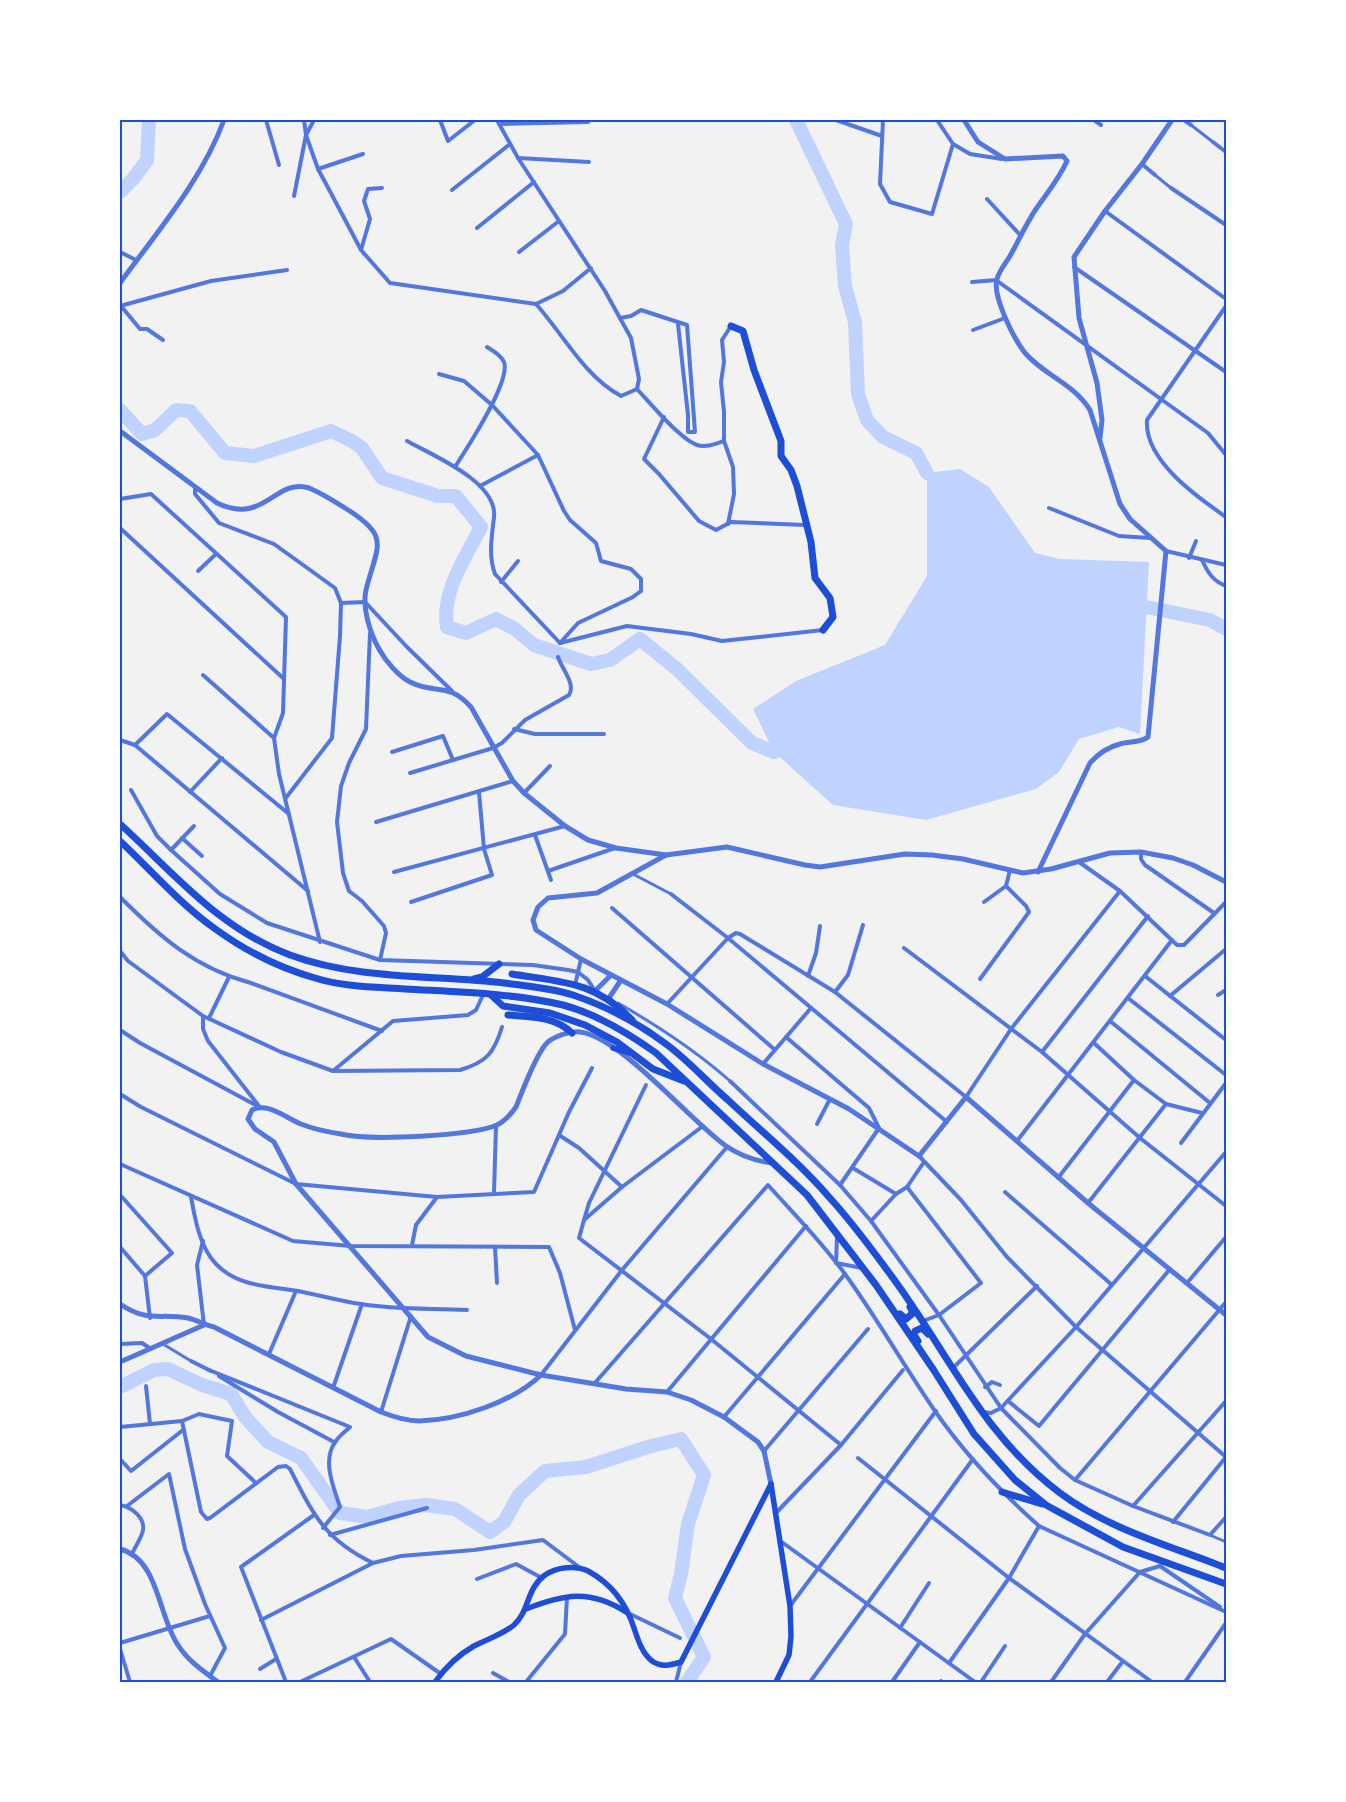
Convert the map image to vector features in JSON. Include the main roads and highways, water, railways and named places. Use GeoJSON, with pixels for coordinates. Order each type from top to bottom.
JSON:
{"type":"FeatureCollection","features":[{"type":"Feature","properties":{"kind":"highway"},"geometry":{"type":"LineString","coordinates":[[731,326],[743,331],[754,370],[781,441],[781,456],[791,470],[797,486],[805,525],[811,542],[815,578],[830,598],[833,618],[823,630]]}},
{"type":"Feature","properties":{"kind":"highway"},"geometry":{"type":"LineString","coordinates":[[120,824],[190,892],[215,913],[261,942],[320,964],[365,973],[532,986],[571,994],[611,1010],[667,1044],[828,1194],[891,1275],[923,1321],[980,1412],[1029,1467],[1068,1499],[1129,1530],[1226,1568]]}},
{"type":"Feature","properties":{"kind":"highway"},"geometry":{"type":"LineString","coordinates":[[120,841],[181,901],[214,928],[253,953],[286,968],[317,979],[365,987],[530,999],[564,1006],[605,1021],[631,1035],[689,1083],[807,1195],[876,1285],[974,1434],[1015,1480],[1046,1505],[1123,1547],[1226,1584]]}},
{"type":"Feature","properties":{"kind":"highway"},"geometry":{"type":"LineString","coordinates":[[472,980],[482,977],[499,964]]}},
{"type":"Feature","properties":{"kind":"highway"},"geometry":{"type":"LineString","coordinates":[[512,974],[575,984],[595,991],[609,998],[637,1025]]}},
{"type":"Feature","properties":{"kind":"highway"},"geometry":{"type":"LineString","coordinates":[[487,995],[502,1006],[550,1013],[585,1025],[617,1042],[653,1069],[689,1083]]}},
{"type":"Feature","properties":{"kind":"highway"},"geometry":{"type":"LineString","coordinates":[[508,1015],[545,1018],[561,1024],[572,1033]]}},
{"type":"Feature","properties":{"kind":"highway"},"geometry":{"type":"LineString","coordinates":[[876,1285],[881,1288],[902,1317],[906,1319],[911,1316],[912,1310],[891,1280],[891,1275]]}},
{"type":"Feature","properties":{"kind":"highway"},"geometry":{"type":"LineString","coordinates":[[933,1369],[914,1335],[915,1331],[922,1328],[925,1330],[946,1358]]}},
{"type":"Feature","properties":{"kind":"highway"},"geometry":{"type":"LineString","coordinates":[[1002,1492],[1046,1505]]}},
{"type":"Feature","properties":{"kind":"main road"},"geometry":{"type":"LineString","coordinates":[[613,1048],[634,1054]]}},
{"type":"Feature","properties":{"kind":"main road"},"geometry":{"type":"LineString","coordinates":[[526,1609],[527,1600],[532,1588],[542,1578],[554,1570],[579,1568],[602,1579],[612,1587],[628,1613],[639,1644],[653,1662],[663,1666],[681,1662],[771,1484],[790,1606],[792,1636],[788,1654],[776,1682]]}},
{"type":"Feature","properties":{"kind":"main road"},"geometry":{"type":"LineString","coordinates":[[435,1682],[440,1674],[459,1656],[508,1630],[526,1609],[554,1598],[604,1599],[628,1613]]}},
{"type":"Feature","properties":{"kind":"water"},"geometry":{"type":"Polygon","coordinates":[[[960,469],[989,487],[1035,553],[1060,559],[1149,562],[1140,734],[1119,727],[1079,739],[1059,772],[1036,789],[926,820],[833,805],[774,752],[753,709],[796,681],[885,645],[927,576],[927,473],[960,469]]]}},
{"type":"Feature","properties":{"kind":"waterway"},"geometry":{"type":"LineString","coordinates":[[120,192],[133,179],[147,160],[149,120]]}},
{"type":"Feature","properties":{"kind":"waterway"},"geometry":{"type":"LineString","coordinates":[[796,120],[846,224],[842,245],[845,286],[855,322],[858,394],[867,420],[883,437],[916,453],[927,473]]}},
{"type":"Feature","properties":{"kind":"waterway"},"geometry":{"type":"LineString","coordinates":[[120,410],[142,434],[155,430],[176,410],[190,411],[225,453],[254,456],[331,431],[352,441],[362,448],[382,478],[438,496],[456,496],[481,527],[451,588],[446,614],[447,627],[466,633],[496,619],[515,629],[534,645],[591,664],[610,660],[640,639],[678,670],[752,743],[774,752]]}},
{"type":"Feature","properties":{"kind":"waterway"},"geometry":{"type":"LineString","coordinates":[[1146,607],[1210,620],[1226,629]]}},
{"type":"Feature","properties":{"kind":"waterway"},"geometry":{"type":"LineString","coordinates":[[120,1387],[154,1370],[168,1369],[202,1385],[231,1394],[245,1417],[268,1442],[301,1458],[340,1513],[368,1517],[399,1508],[426,1505],[455,1509],[490,1532],[504,1522],[519,1495],[545,1471],[586,1467],[651,1446],[681,1439],[704,1475],[688,1524],[681,1574],[675,1598],[704,1657],[687,1682]]}}]}
